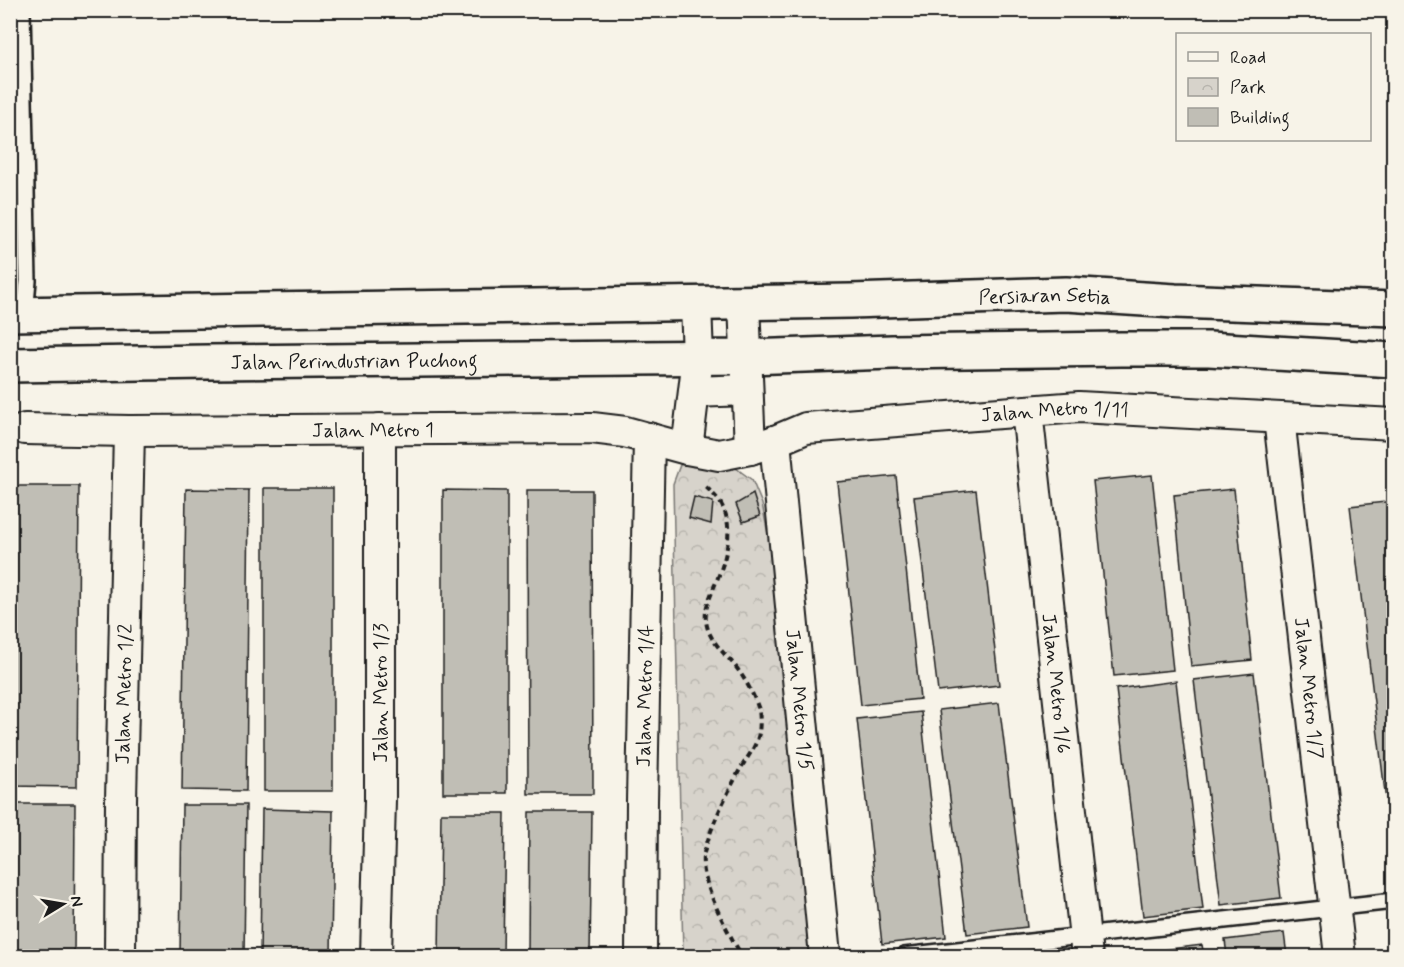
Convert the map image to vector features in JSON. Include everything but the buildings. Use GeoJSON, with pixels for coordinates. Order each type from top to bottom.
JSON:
{"type":"FeatureCollection","features":[{"type":"Feature","properties":{"kind":"street","name":"Persiaran Setia"},"geometry":{"type":"LineString","coordinates":[[696,304],[1066,294],[1175,301],[1394,309]]}},
{"type":"Feature","properties":{"kind":"street","name":"Jalan Metro 1/5"},"geometry":{"type":"LineString","coordinates":[[744,303],[747,390],[762,445],[825,957]]}},
{"type":"Feature","properties":{"kind":"street"},"geometry":{"type":"LineString","coordinates":[[18,314],[696,304],[698,357],[687,449]]}},
{"type":"Feature","properties":{"kind":"street"},"geometry":{"type":"LineString","coordinates":[[698,357],[962,351],[1209,349],[1394,360]]}},
{"type":"Feature","properties":{"kind":"street","name":"Jalan Perindustrian Puchong"},"geometry":{"type":"LineString","coordinates":[[10,365],[698,357]]}},
{"type":"Feature","properties":{"kind":"street"},"geometry":{"type":"LineString","coordinates":[[694,392],[747,390]]}},
{"type":"Feature","properties":{"kind":"street","name":"Jalan Metro 1/11"},"geometry":{"type":"LineString","coordinates":[[719,455],[762,445],[806,428],[1079,407],[1394,424]]}},
{"type":"Feature","properties":{"kind":"street","name":"Jalan Metro 1/6"},"geometry":{"type":"LineString","coordinates":[[1027,411],[1086,946]]}},
{"type":"Feature","properties":{"kind":"street","name":"Jalan Metro 1/7"},"geometry":{"type":"LineString","coordinates":[[1279,418],[1340,957]]}},
{"type":"Feature","properties":{"kind":"street","name":"Jalan Metro 1"},"geometry":{"type":"LineString","coordinates":[[25,429],[129,431],[592,428],[625,432],[719,455]]}},
{"type":"Feature","properties":{"kind":"street","name":"Jalan Metro 1/3"},"geometry":{"type":"LineString","coordinates":[[376,957],[380,788],[381,429]]}},
{"type":"Feature","properties":{"kind":"street","name":"Jalan Metro 1/2"},"geometry":{"type":"LineString","coordinates":[[120,957],[129,431]]}},
{"type":"Feature","properties":{"kind":"street","name":"Jalan Metro 1/4"},"geometry":{"type":"LineString","coordinates":[[641,957],[649,438]]}},
{"type":"Feature","properties":{"kind":"lane"},"geometry":{"type":"LineString","coordinates":[[18,314],[28,281],[22,10]]}},
{"type":"Feature","properties":{"kind":"lane"},"geometry":{"type":"LineString","coordinates":[[904,957],[1086,946],[1334,907],[1394,901]]}},
{"type":"Feature","properties":{"kind":"path"},"geometry":{"type":"LineString","coordinates":[[706,487],[720,502],[726,513],[729,528],[721,570],[705,608],[707,627],[717,647],[731,661],[749,688],[759,712],[759,734],[725,797],[703,856],[704,874],[714,901],[742,957]]}},
{"type":"Feature","properties":{"kind":"green space"},"geometry":{"type":"Polygon","coordinates":[[[697,461],[729,463],[752,480],[762,504],[770,544],[815,956],[683,956],[673,484],[680,465],[697,461]]]}}]}
